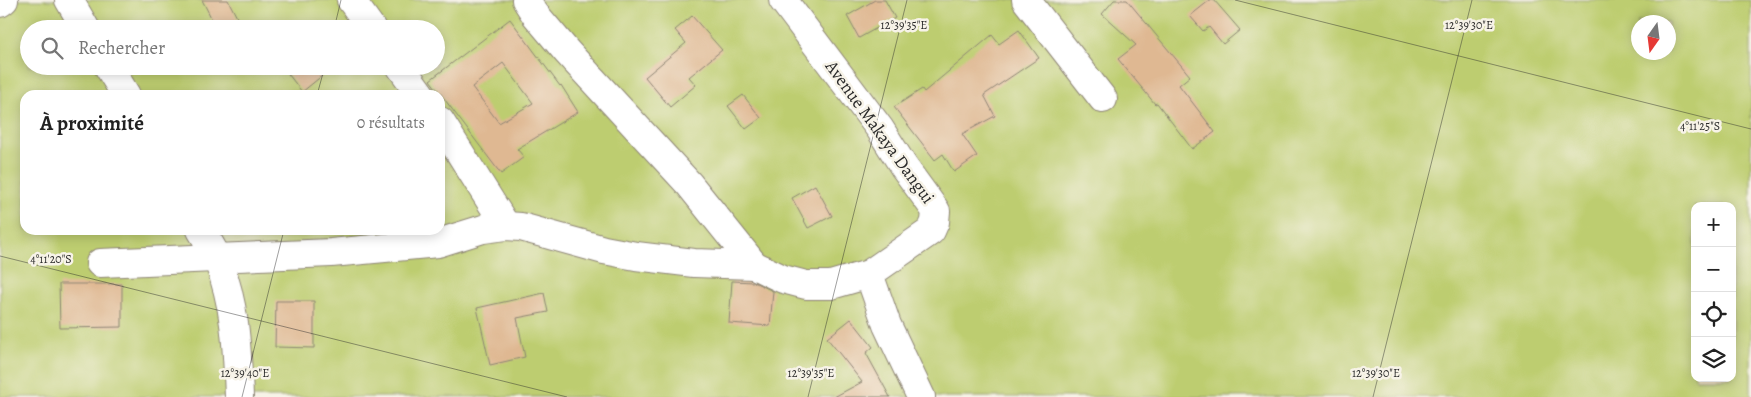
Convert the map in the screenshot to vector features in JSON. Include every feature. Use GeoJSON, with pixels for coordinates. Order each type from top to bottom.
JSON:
{"type":"FeatureCollection","features":[{"type":"Feature","properties":{"kind":"street"},"geometry":{"type":"LineString","coordinates":[[0,3],[4,0]]}},
{"type":"Feature","properties":{"kind":"street"},"geometry":{"type":"LineString","coordinates":[[69,0],[81,20]]}},
{"type":"Feature","properties":{"kind":"street"},"geometry":{"type":"LineString","coordinates":[[351,0],[365,20]]}},
{"type":"Feature","properties":{"kind":"street"},"geometry":{"type":"LineString","coordinates":[[526,0],[535,14],[567,52],[689,184],[754,265],[783,280],[806,285],[831,285],[869,274],[887,325],[921,397]]}},
{"type":"Feature","properties":{"kind":"street","name":"Avenue Makaya Dangui"},"geometry":{"type":"LineString","coordinates":[[783,0],[880,129],[936,211],[935,222],[931,230],[869,274]]}},
{"type":"Feature","properties":{"kind":"street"},"geometry":{"type":"LineString","coordinates":[[1026,0],[1103,99]]}},
{"type":"Feature","properties":{"kind":"street"},"geometry":{"type":"LineString","coordinates":[[114,75],[123,90]]}},
{"type":"Feature","properties":{"kind":"street"},"geometry":{"type":"LineString","coordinates":[[407,75],[417,90]]}},
{"type":"Feature","properties":{"kind":"street"},"geometry":{"type":"LineString","coordinates":[[445,129],[506,226]]}},
{"type":"Feature","properties":{"kind":"street"},"geometry":{"type":"LineString","coordinates":[[100,263],[331,253],[438,244],[483,229],[506,226],[521,227],[604,250],[636,256],[694,263],[754,265]]}},
{"type":"Feature","properties":{"kind":"street"},"geometry":{"type":"LineString","coordinates":[[204,235],[218,259],[230,298],[236,328],[239,397]]}},
{"type":"Feature","properties":{"kind":"green space"},"geometry":{"type":"Polygon","coordinates":[[[0,0],[1751,0],[1751,397],[0,397],[0,0]]]}},
{"type":"Feature","properties":{"kind":"building"},"geometry":{"type":"Polygon","coordinates":[[[202,0],[228,0],[238,20],[212,20],[202,0]]]}},
{"type":"Feature","properties":{"kind":"building"},"geometry":{"type":"Polygon","coordinates":[[[875,0],[885,0],[895,18],[859,38],[847,16],[875,0]]]}},
{"type":"Feature","properties":{"kind":"building"},"geometry":{"type":"Polygon","coordinates":[[[1114,0],[1127,0],[1190,76],[1179,85],[1215,132],[1192,149],[1157,103],[1155,104],[1118,59],[1136,45],[1102,14],[1114,0]]]}},
{"type":"Feature","properties":{"kind":"building"},"geometry":{"type":"Polygon","coordinates":[[[1210,0],[1214,0],[1240,30],[1223,44],[1209,27],[1203,31],[1190,16],[1210,0]]]}},
{"type":"Feature","properties":{"kind":"building"},"geometry":{"type":"Polygon","coordinates":[[[692,16],[722,50],[689,77],[696,85],[670,107],[645,77],[686,43],[675,30],[692,16]]]}},
{"type":"Feature","properties":{"kind":"building"},"geometry":{"type":"Polygon","coordinates":[[[510,19],[561,85],[578,112],[517,149],[524,157],[501,174],[445,100],[445,90],[438,90],[430,80],[437,75],[445,75],[445,69],[510,19]],[[503,63],[472,87],[499,123],[533,103],[503,63]]]}},
{"type":"Feature","properties":{"kind":"building"},"geometry":{"type":"Polygon","coordinates":[[[1019,30],[1039,58],[984,95],[995,116],[962,134],[977,156],[954,172],[943,154],[935,160],[894,107],[922,89],[924,92],[992,35],[999,44],[1019,30]]]}},
{"type":"Feature","properties":{"kind":"building"},"geometry":{"type":"Polygon","coordinates":[[[289,75],[323,75],[304,90],[300,90],[289,75]]]}},
{"type":"Feature","properties":{"kind":"building"},"geometry":{"type":"Polygon","coordinates":[[[743,95],[761,118],[746,129],[728,106],[743,95]]]}},
{"type":"Feature","properties":{"kind":"building"},"geometry":{"type":"Polygon","coordinates":[[[815,185],[832,216],[808,228],[792,198],[815,185]]]}},
{"type":"Feature","properties":{"kind":"building"},"geometry":{"type":"Polygon","coordinates":[[[732,281],[754,282],[773,291],[770,326],[729,323],[732,281]]]}},
{"type":"Feature","properties":{"kind":"building"},"geometry":{"type":"Polygon","coordinates":[[[59,284],[122,284],[122,327],[60,328],[59,284]]]}},
{"type":"Feature","properties":{"kind":"building"},"geometry":{"type":"Polygon","coordinates":[[[544,293],[548,312],[517,318],[525,357],[490,365],[477,308],[544,293]]]}},
{"type":"Feature","properties":{"kind":"building"},"geometry":{"type":"Polygon","coordinates":[[[276,301],[314,301],[314,348],[275,347],[276,301]]]}},
{"type":"Feature","properties":{"kind":"building"},"geometry":{"type":"Polygon","coordinates":[[[851,319],[873,347],[866,353],[890,397],[834,397],[862,382],[827,338],[851,319]]]}}]}
